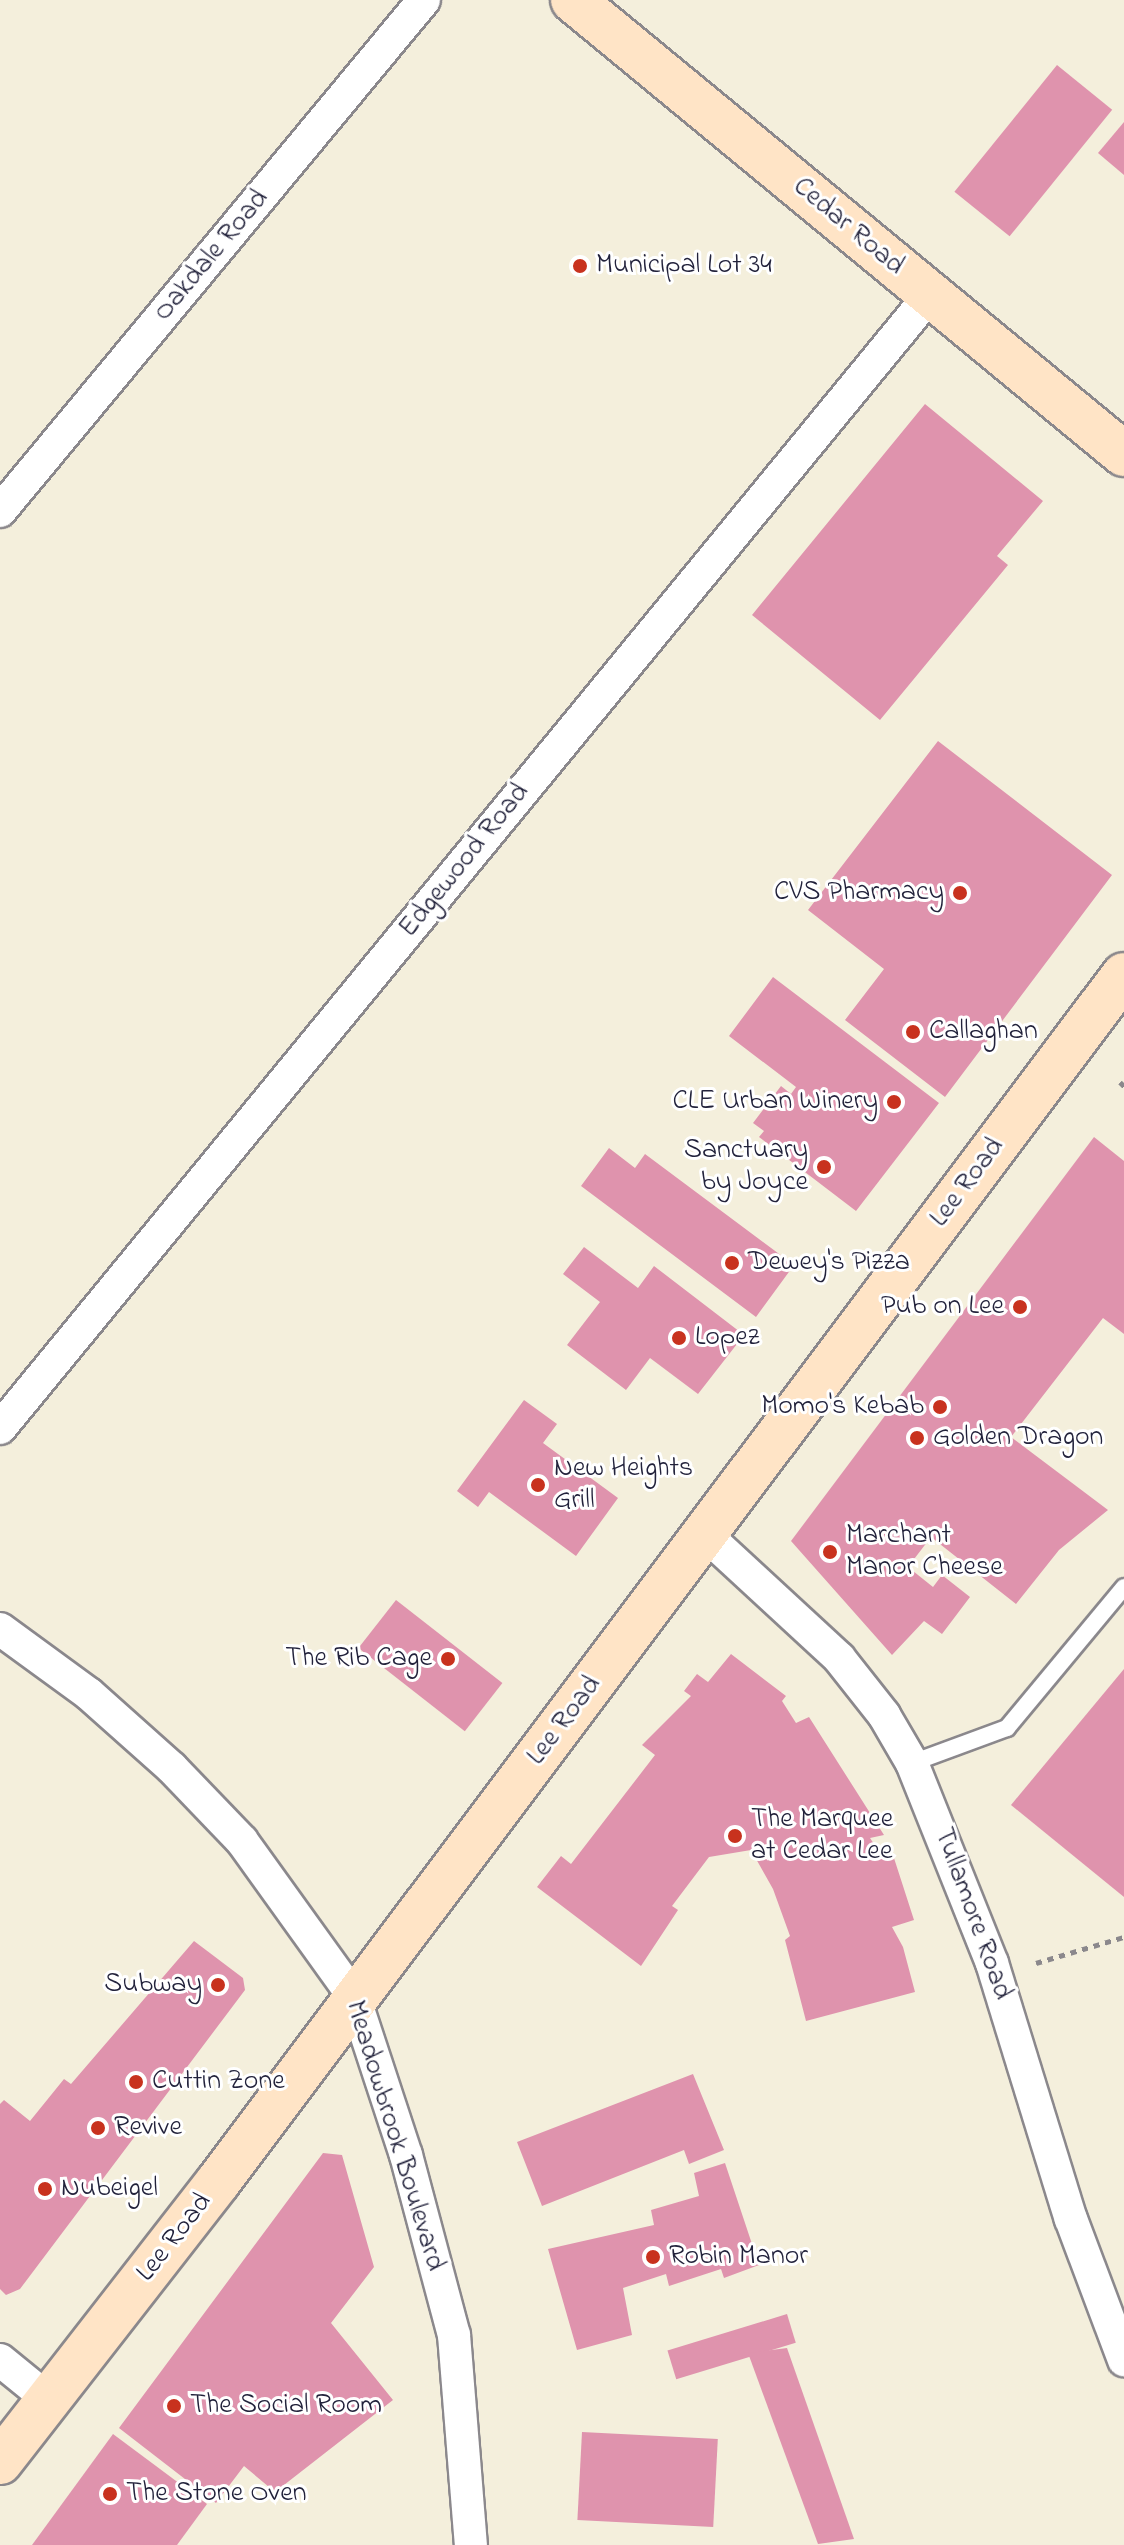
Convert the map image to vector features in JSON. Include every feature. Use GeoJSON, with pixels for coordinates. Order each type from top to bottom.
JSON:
{"type":"FeatureCollection","features":[{"type":"Feature","properties":{"kind":"main road","name":"Cedar Road"},"geometry":{"type":"LineString","coordinates":[[573,0],[1124,454]]}},
{"type":"Feature","properties":{"kind":"main road","name":"Lee Road"},"geometry":{"type":"LineString","coordinates":[[0,2462],[707,1536],[1124,975]]}},
{"type":"Feature","properties":{"kind":"street","name":"Oakdale Road"},"geometry":{"type":"LineString","coordinates":[[0,511],[424,0]]}},
{"type":"Feature","properties":{"kind":"street","name":"Edgewood Road"},"geometry":{"type":"LineString","coordinates":[[0,1428],[930,295]]}},
{"type":"Feature","properties":{"kind":"street","name":"Tullamore Road"},"geometry":{"type":"LineString","coordinates":[[707,1536],[839,1658],[884,1715],[912,1763],[992,1963],[1071,2219],[1124,2360]]}},
{"type":"Feature","properties":{"kind":"street","name":"Meadowbrook Boulevard"},"geometry":{"type":"LineString","coordinates":[[0,1629],[89,1694],[172,1768],[242,1841],[354,1997],[406,2155],[454,2335],[471,2545]]}},
{"type":"Feature","properties":{"kind":"street"},"geometry":{"type":"LineString","coordinates":[[0,2360],[48,2399]]}},
{"type":"Feature","properties":{"kind":"lane"},"geometry":{"type":"LineString","coordinates":[[912,1763],[1007,1728],[1124,1587]]}},
{"type":"Feature","properties":{"kind":"path"},"geometry":{"type":"LineString","coordinates":[[1036,1963],[1124,1937]]}},
{"type":"Feature","properties":{"kind":"building"},"geometry":{"type":"Polygon","coordinates":[[[1057,65],[1112,110],[1010,236],[954,192],[1057,65]]]}},
{"type":"Feature","properties":{"kind":"building"},"geometry":{"type":"Polygon","coordinates":[[[1124,122],[1124,175],[1098,153],[1124,122]]]}},
{"type":"Feature","properties":{"kind":"building"},"geometry":{"type":"Polygon","coordinates":[[[925,404],[1043,501],[997,556],[1008,565],[880,720],[752,615],[925,404]]]}},
{"type":"Feature","properties":{"kind":"building","name":"CVS Pharmacy"},"geometry":{"type":"Polygon","coordinates":[[[938,741],[1112,875],[945,1097],[845,1020],[884,969],[808,910],[938,741]]]}},
{"type":"Feature","properties":{"kind":"building"},"geometry":{"type":"Polygon","coordinates":[[[773,977],[939,1103],[856,1211],[759,1137],[764,1131],[753,1123],[781,1086],[791,1094],[796,1087],[729,1036],[773,977]]]}},
{"type":"Feature","properties":{"kind":"building"},"geometry":{"type":"Polygon","coordinates":[[[1094,1137],[1124,1161],[1124,1334],[1103,1318],[1011,1437],[1108,1510],[1059,1550],[1016,1604],[931,1537],[908,1567],[933,1587],[942,1575],[970,1597],[942,1634],[924,1621],[892,1655],[791,1541],[1094,1137]]]}},
{"type":"Feature","properties":{"kind":"building"},"geometry":{"type":"Polygon","coordinates":[[[609,1148],[635,1168],[645,1154],[794,1265],[756,1317],[581,1186],[609,1148]]]}},
{"type":"Feature","properties":{"kind":"building"},"geometry":{"type":"Polygon","coordinates":[[[584,1247],[638,1288],[654,1266],[744,1335],[698,1394],[650,1358],[626,1390],[567,1345],[600,1302],[563,1274],[584,1247]]]}},
{"type":"Feature","properties":{"kind":"building"},"geometry":{"type":"Polygon","coordinates":[[[524,1400],[557,1424],[543,1443],[618,1498],[576,1556],[489,1492],[478,1507],[457,1491],[524,1400]]]}},
{"type":"Feature","properties":{"kind":"building"},"geometry":{"type":"Polygon","coordinates":[[[396,1600],[502,1683],[465,1731],[358,1648],[396,1600]]]}},
{"type":"Feature","properties":{"kind":"building","name":"The Marquee at Cedar Lee"},"geometry":{"type":"Polygon","coordinates":[[[731,1654],[786,1696],[782,1701],[796,1723],[809,1717],[884,1835],[870,1838],[884,1859],[893,1855],[914,1920],[892,1927],[903,1947],[915,1992],[806,2021],[785,1940],[790,1936],[773,1889],[751,1850],[709,1857],[672,1906],[678,1910],[641,1966],[537,1887],[561,1856],[571,1864],[655,1755],[642,1745],[691,1696],[684,1691],[697,1674],[708,1682],[731,1654]]]}},
{"type":"Feature","properties":{"kind":"building"},"geometry":{"type":"Polygon","coordinates":[[[1124,1669],[1124,1897],[1011,1805],[1124,1669]]]}},
{"type":"Feature","properties":{"kind":"building"},"geometry":{"type":"Polygon","coordinates":[[[194,1941],[243,1978],[245,1990],[20,2289],[6,2295],[0,2289],[0,2104],[4,2100],[30,2121],[64,2079],[71,2084],[194,1941]]]}},
{"type":"Feature","properties":{"kind":"building"},"geometry":{"type":"Polygon","coordinates":[[[693,2074],[724,2150],[689,2164],[684,2150],[542,2206],[517,2142],[693,2074]]]}},
{"type":"Feature","properties":{"kind":"building"},"geometry":{"type":"Polygon","coordinates":[[[323,2153],[342,2155],[374,2267],[331,2323],[393,2400],[275,2492],[244,2466],[216,2503],[119,2428],[323,2153]]]}},
{"type":"Feature","properties":{"kind":"building","name":"Robin Manor"},"geometry":{"type":"Polygon","coordinates":[[[725,2163],[759,2265],[724,2278],[721,2269],[669,2286],[666,2274],[623,2288],[632,2335],[577,2350],[548,2249],[654,2225],[651,2210],[699,2196],[694,2173],[725,2163]]]}},
{"type":"Feature","properties":{"kind":"building"},"geometry":{"type":"Polygon","coordinates":[[[787,2314],[796,2343],[676,2379],[667,2351],[787,2314]]]}},
{"type":"Feature","properties":{"kind":"building"},"geometry":{"type":"Polygon","coordinates":[[[787,2348],[854,2539],[818,2544],[748,2353],[787,2348]]]}},
{"type":"Feature","properties":{"kind":"building"},"geometry":{"type":"Polygon","coordinates":[[[582,2432],[718,2439],[713,2527],[577,2520],[582,2432]]]}},
{"type":"Feature","properties":{"kind":"building"},"geometry":{"type":"Polygon","coordinates":[[[113,2434],[207,2504],[177,2545],[32,2545],[113,2434]]]}},
{"type":"Feature","properties":{"kind":"place","name":"Municipal Lot 34"},"geometry":{"type":"Point","coordinates":[580,266]}},
{"type":"Feature","properties":{"kind":"place","name":"CVS Pharmacy"},"geometry":{"type":"Point","coordinates":[960,893]}},
{"type":"Feature","properties":{"kind":"place","name":"Callaghan"},"geometry":{"type":"Point","coordinates":[913,1032]}},
{"type":"Feature","properties":{"kind":"place","name":"CLE Urban Winery"},"geometry":{"type":"Point","coordinates":[894,1102]}},
{"type":"Feature","properties":{"kind":"place","name":"Sanctuary by Joyce"},"geometry":{"type":"Point","coordinates":[824,1167]}},
{"type":"Feature","properties":{"kind":"place","name":"Dewey's Pizza"},"geometry":{"type":"Point","coordinates":[732,1263]}},
{"type":"Feature","properties":{"kind":"place","name":"Pub on Lee"},"geometry":{"type":"Point","coordinates":[1020,1307]}},
{"type":"Feature","properties":{"kind":"place","name":"Lopez"},"geometry":{"type":"Point","coordinates":[679,1338]}},
{"type":"Feature","properties":{"kind":"place","name":"Momo's Kebab"},"geometry":{"type":"Point","coordinates":[940,1407]}},
{"type":"Feature","properties":{"kind":"place","name":"Golden Dragon"},"geometry":{"type":"Point","coordinates":[917,1438]}},
{"type":"Feature","properties":{"kind":"place","name":"New Heights Grill"},"geometry":{"type":"Point","coordinates":[538,1485]}},
{"type":"Feature","properties":{"kind":"place","name":"Marchant Manor Cheese"},"geometry":{"type":"Point","coordinates":[830,1552]}},
{"type":"Feature","properties":{"kind":"place","name":"The Rib Cage"},"geometry":{"type":"Point","coordinates":[448,1659]}},
{"type":"Feature","properties":{"kind":"place","name":"The Marquee at Cedar Lee"},"geometry":{"type":"Point","coordinates":[735,1836]}},
{"type":"Feature","properties":{"kind":"place","name":"Subway"},"geometry":{"type":"Point","coordinates":[218,1985]}},
{"type":"Feature","properties":{"kind":"place","name":"Cuttin Zone"},"geometry":{"type":"Point","coordinates":[136,2082]}},
{"type":"Feature","properties":{"kind":"place","name":"Revive"},"geometry":{"type":"Point","coordinates":[98,2128]}},
{"type":"Feature","properties":{"kind":"place","name":"Nubeigel"},"geometry":{"type":"Point","coordinates":[45,2189]}},
{"type":"Feature","properties":{"kind":"place","name":"Robin Manor"},"geometry":{"type":"Point","coordinates":[653,2257]}},
{"type":"Feature","properties":{"kind":"place","name":"The Social Room"},"geometry":{"type":"Point","coordinates":[174,2406]}},
{"type":"Feature","properties":{"kind":"place","name":"The Stone Oven"},"geometry":{"type":"Point","coordinates":[110,2494]}}]}
